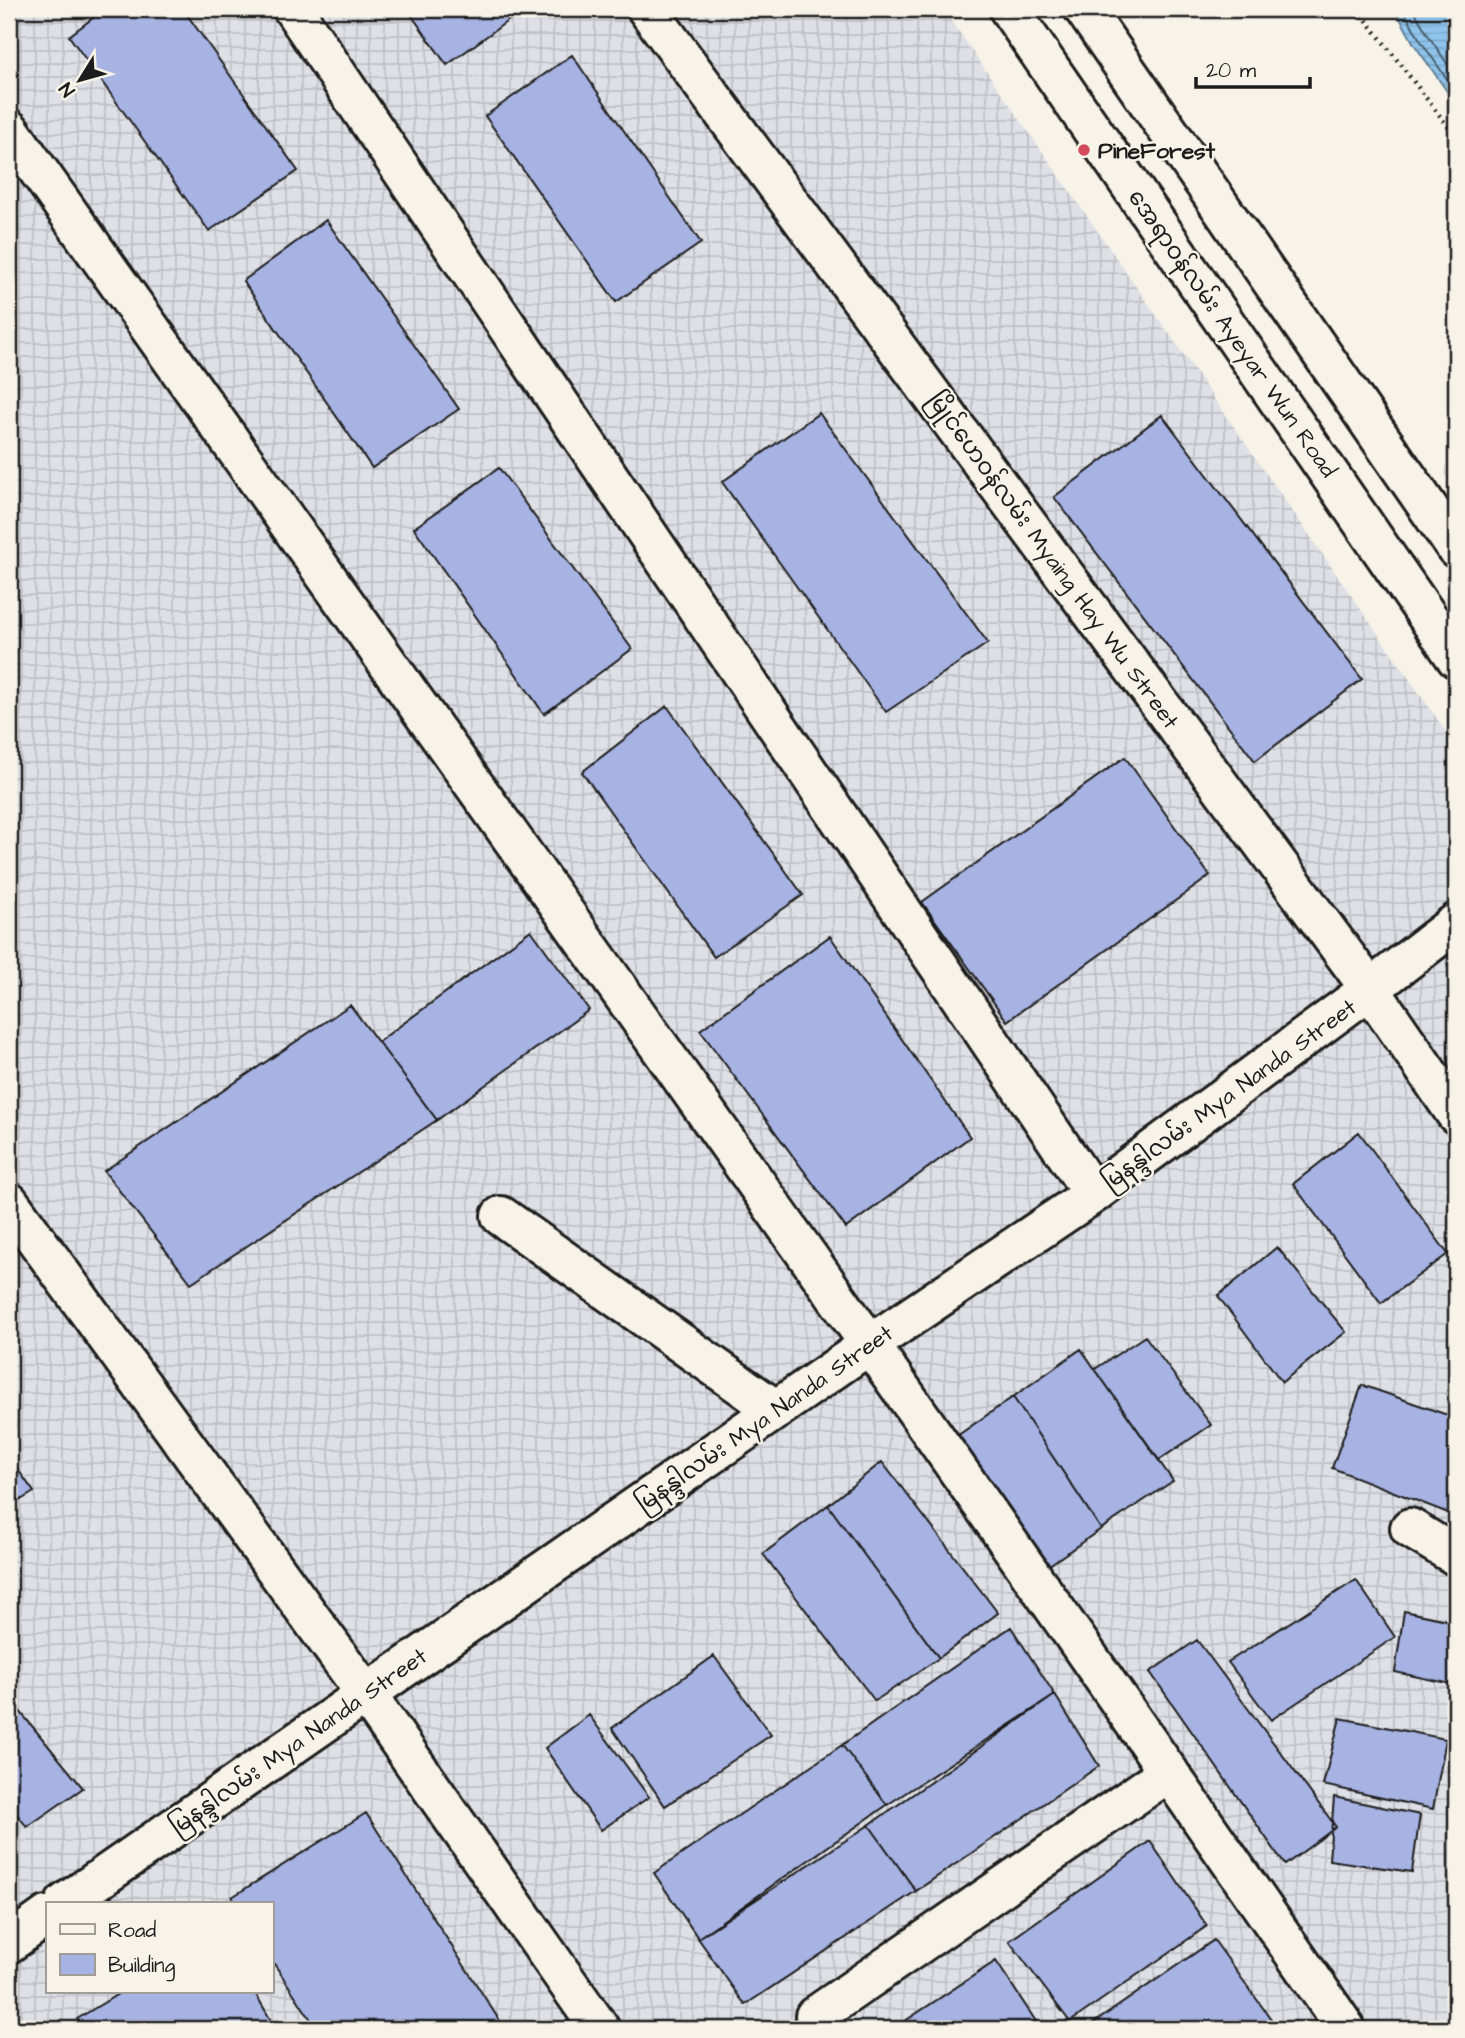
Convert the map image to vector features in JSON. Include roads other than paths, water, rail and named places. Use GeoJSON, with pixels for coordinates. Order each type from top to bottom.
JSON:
{"type":"FeatureCollection","features":[{"type":"Feature","properties":{"kind":"street"},"geometry":{"type":"LineString","coordinates":[[293,9],[1093,1194]]}},
{"type":"Feature","properties":{"kind":"street","name":"မြိုင်ဟေဝန်လမ်း Myaing Hay Wu Street"},"geometry":{"type":"LineString","coordinates":[[647,9],[1370,989],[1456,1114]]}},
{"type":"Feature","properties":{"kind":"street","name":"အေရာဝန်လမ်း Ayeyar Wun Road"},"geometry":{"type":"LineString","coordinates":[[1009,9],[1456,658]]}},
{"type":"Feature","properties":{"kind":"street"},"geometry":{"type":"LineString","coordinates":[[1084,9],[1456,548]]}},
{"type":"Feature","properties":{"kind":"street"},"geometry":{"type":"LineString","coordinates":[[9,129],[869,1345],[1346,2029]]}},
{"type":"Feature","properties":{"kind":"street","name":"မြနန္ဒါလမ်း Mya Nanda Street"},"geometry":{"type":"LineString","coordinates":[[66,1902],[869,1345],[1093,1194],[1456,923]]}},
{"type":"Feature","properties":{"kind":"street"},"geometry":{"type":"LineString","coordinates":[[9,1202],[366,1694],[600,2029]]}},
{"type":"Feature","properties":{"kind":"street"},"geometry":{"type":"LineString","coordinates":[[501,1216],[776,1410]]}},
{"type":"Feature","properties":{"kind":"street"},"geometry":{"type":"LineString","coordinates":[[1410,1528],[1456,1556]]}},
{"type":"Feature","properties":{"kind":"street"},"geometry":{"type":"LineString","coordinates":[[812,2025],[1169,1772]]}},
{"type":"Feature","properties":{"kind":"street"},"geometry":{"type":"LineString","coordinates":[[9,1942],[46,1917]]}},
{"type":"Feature","properties":{"kind":"water"},"geometry":{"type":"Polygon","coordinates":[[[1395,9],[1456,9],[1456,104],[1414,44],[1395,9]]]}},
{"type":"Feature","properties":{"kind":"place","name":"PineForest"},"geometry":{"type":"Point","coordinates":[1084,150]}}]}
